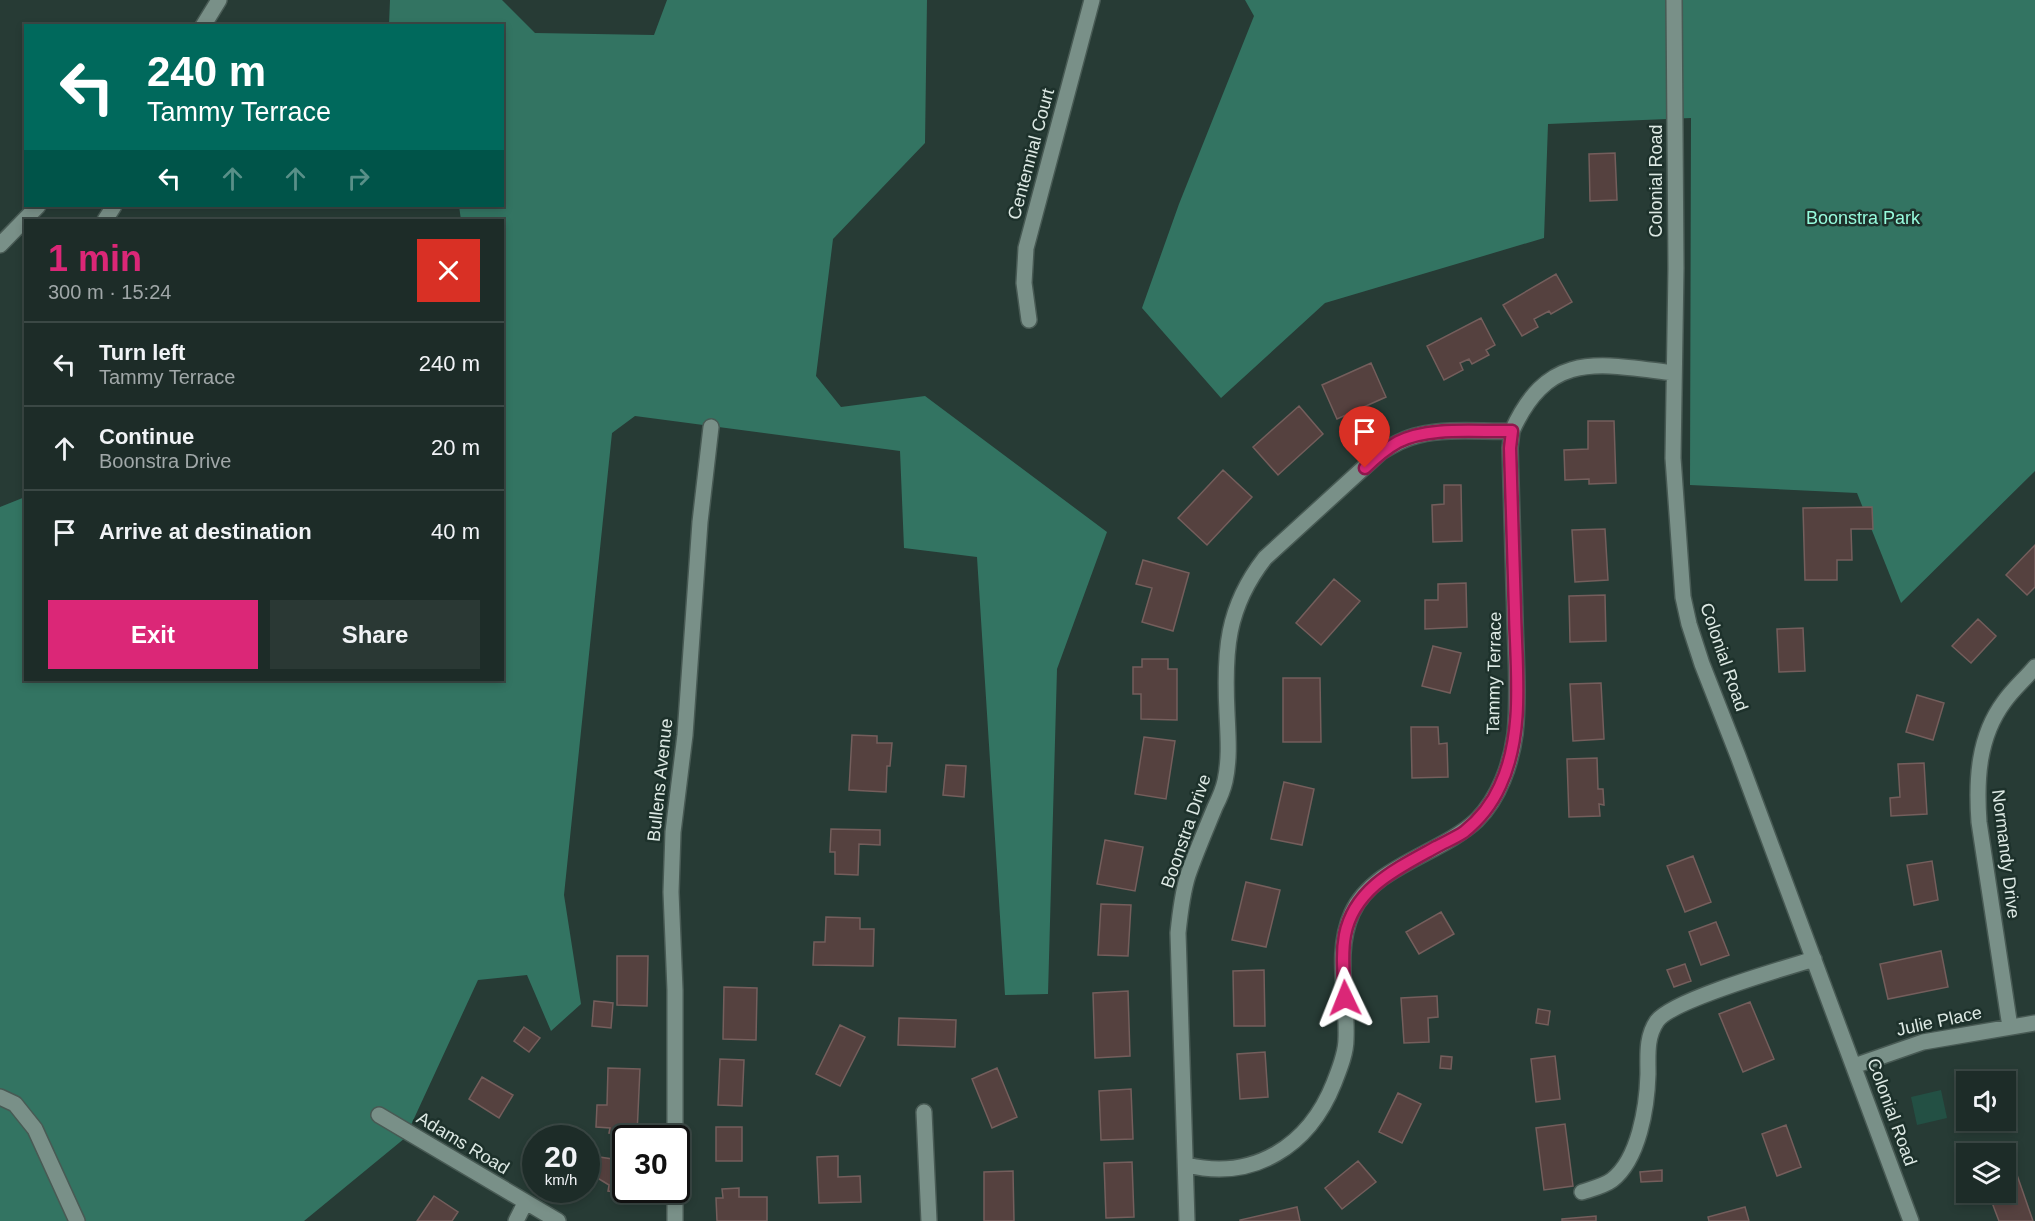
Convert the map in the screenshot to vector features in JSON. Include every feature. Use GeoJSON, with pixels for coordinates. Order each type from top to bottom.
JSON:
{"type":"FeatureCollection","features":[{"type":"Feature","properties":{"kind":"street"},"geometry":{"type":"LineString","coordinates":[[204,24],[219,0]]}},
{"type":"Feature","properties":{"kind":"street","name":"Centennial Court"},"geometry":{"type":"LineString","coordinates":[[1029,320],[1024,283],[1026,248],[1092,0]]}},
{"type":"Feature","properties":{"kind":"street","name":"Colonial Road"},"geometry":{"type":"LineString","coordinates":[[1674,0],[1676,256],[1673,458],[1683,597],[1701,664],[1738,756],[1911,1221]]}},
{"type":"Feature","properties":{"kind":"street"},"geometry":{"type":"LineString","coordinates":[[25,219],[37,207]]}},
{"type":"Feature","properties":{"kind":"street"},"geometry":{"type":"LineString","coordinates":[[0,245],[24,220]]}},
{"type":"Feature","properties":{"kind":"street","name":"Tammy Terrace"},"geometry":{"type":"LineString","coordinates":[[1187,1165],[1219,1170],[1258,1164],[1279,1153],[1298,1138],[1315,1119],[1329,1096],[1339,1070],[1346,1041],[1343,955],[1345,933],[1352,913],[1362,896],[1374,883],[1463,832],[1480,817],[1494,799],[1501,784],[1510,760],[1515,734],[1517,683],[1510,448],[1512,431],[1521,411],[1534,393],[1549,379],[1566,370],[1586,366],[1608,366],[1674,373]]}},
{"type":"Feature","properties":{"kind":"street","name":"Bullens Avenue"},"geometry":{"type":"LineString","coordinates":[[675,1125],[675,990],[671,892],[673,832],[685,735],[700,522],[711,427]]}},
{"type":"Feature","properties":{"kind":"street","name":"Boonstra Drive"},"geometry":{"type":"LineString","coordinates":[[1187,1221],[1178,933],[1181,904],[1188,876],[1225,783],[1229,756],[1226,650],[1230,623],[1239,599],[1250,576],[1265,558],[1381,452],[1418,435],[1512,431]]}},
{"type":"Feature","properties":{"kind":"street","name":"Normandy Drive"},"geometry":{"type":"LineString","coordinates":[[2010,1027],[1979,822],[1978,769],[1983,744],[1992,722],[2004,702],[2035,667]]}},
{"type":"Feature","properties":{"kind":"street"},"geometry":{"type":"LineString","coordinates":[[1582,1192],[1611,1181],[1627,1163],[1641,1129],[1647,1094],[1648,1038],[1658,1019],[1684,1003],[1814,958]]}},
{"type":"Feature","properties":{"kind":"street","name":"Julie Place"},"geometry":{"type":"LineString","coordinates":[[1854,1066],[1923,1042],[2035,1023]]}},
{"type":"Feature","properties":{"kind":"street"},"geometry":{"type":"LineString","coordinates":[[0,1097],[15,1104],[35,1129],[77,1221]]}},
{"type":"Feature","properties":{"kind":"street"},"geometry":{"type":"LineString","coordinates":[[924,1112],[929,1221]]}},
{"type":"Feature","properties":{"kind":"street","name":"Adams Road"},"geometry":{"type":"LineString","coordinates":[[379,1115],[522,1201]]}},
{"type":"Feature","properties":{"kind":"street"},"geometry":{"type":"LineString","coordinates":[[516,1221],[525,1203]]}},
{"type":"Feature","properties":{"kind":"street","name":"Adams Road"},"geometry":{"type":"LineString","coordinates":[[525,1203],[558,1221]]}},
{"type":"Feature","properties":{"kind":"street"},"geometry":{"type":"LineString","coordinates":[[675,1203],[675,1221]]}},
{"type":"Feature","properties":{"kind":"green space"},"geometry":{"type":"Polygon","coordinates":[[[390,0],[502,0],[535,33],[654,35],[667,0],[927,0],[925,143],[833,239],[816,376],[841,407],[925,396],[1107,532],[1057,669],[1048,994],[1005,995],[977,557],[904,548],[900,451],[635,416],[612,433],[564,895],[581,1004],[551,1031],[527,975],[478,980],[405,1138],[304,1221],[0,1221],[0,507],[24,497],[24,681],[504,681],[504,219],[461,219],[459,207],[504,207],[504,24],[389,24],[390,0]]]}},
{"type":"Feature","properties":{"kind":"green space","name":"Boonstra Park"},"geometry":{"type":"Polygon","coordinates":[[[1245,0],[2035,0],[2035,471],[1901,603],[1857,493],[1690,485],[1691,118],[1548,124],[1544,238],[1325,303],[1221,398],[1142,308],[1179,204],[1254,16],[1245,0]]]}},
{"type":"Feature","properties":{"kind":"green space"},"geometry":{"type":"Polygon","coordinates":[[[1941,1090],[1947,1118],[1917,1125],[1911,1097],[1941,1090]]]}},
{"type":"Feature","properties":{"kind":"building"},"geometry":{"type":"Polygon","coordinates":[[[1615,153],[1617,200],[1590,201],[1589,154],[1615,153]]]}},
{"type":"Feature","properties":{"kind":"building"},"geometry":{"type":"Polygon","coordinates":[[[1556,274],[1572,302],[1551,314],[1549,311],[1534,319],[1538,327],[1522,336],[1503,305],[1556,274]]]}},
{"type":"Feature","properties":{"kind":"building"},"geometry":{"type":"Polygon","coordinates":[[[1481,318],[1495,345],[1486,350],[1489,355],[1472,364],[1469,359],[1460,363],[1463,370],[1444,380],[1427,346],[1481,318]]]}},
{"type":"Feature","properties":{"kind":"building"},"geometry":{"type":"Polygon","coordinates":[[[1371,363],[1386,397],[1337,419],[1322,385],[1371,363]]]}},
{"type":"Feature","properties":{"kind":"building"},"geometry":{"type":"Polygon","coordinates":[[[1299,406],[1323,434],[1278,475],[1253,447],[1299,406]]]}},
{"type":"Feature","properties":{"kind":"building"},"geometry":{"type":"Polygon","coordinates":[[[1588,421],[1614,421],[1616,483],[1589,484],[1589,479],[1565,480],[1564,450],[1588,449],[1588,421]]]}},
{"type":"Feature","properties":{"kind":"building"},"geometry":{"type":"Polygon","coordinates":[[[1223,470],[1252,497],[1207,545],[1178,518],[1223,470]]]}},
{"type":"Feature","properties":{"kind":"building"},"geometry":{"type":"Polygon","coordinates":[[[1444,485],[1461,485],[1462,541],[1433,542],[1432,505],[1444,504],[1444,485]]]}},
{"type":"Feature","properties":{"kind":"building"},"geometry":{"type":"Polygon","coordinates":[[[1872,507],[1873,529],[1851,529],[1852,560],[1837,560],[1837,580],[1805,580],[1803,508],[1872,507]]]}},
{"type":"Feature","properties":{"kind":"building"},"geometry":{"type":"Polygon","coordinates":[[[1605,529],[1608,580],[1575,582],[1572,530],[1605,529]]]}},
{"type":"Feature","properties":{"kind":"building"},"geometry":{"type":"Polygon","coordinates":[[[2035,545],[2035,587],[2027,595],[2006,575],[2035,545]]]}},
{"type":"Feature","properties":{"kind":"building"},"geometry":{"type":"Polygon","coordinates":[[[1143,560],[1189,573],[1173,631],[1142,622],[1152,588],[1136,584],[1143,560]]]}},
{"type":"Feature","properties":{"kind":"building"},"geometry":{"type":"Polygon","coordinates":[[[1334,579],[1360,601],[1321,645],[1296,623],[1334,579]]]}},
{"type":"Feature","properties":{"kind":"building"},"geometry":{"type":"Polygon","coordinates":[[[1466,583],[1467,627],[1425,629],[1425,600],[1438,600],[1438,584],[1466,583]]]}},
{"type":"Feature","properties":{"kind":"building"},"geometry":{"type":"Polygon","coordinates":[[[1605,595],[1606,641],[1570,642],[1569,596],[1605,595]]]}},
{"type":"Feature","properties":{"kind":"building"},"geometry":{"type":"Polygon","coordinates":[[[1978,619],[1996,636],[1971,663],[1952,646],[1978,619]]]}},
{"type":"Feature","properties":{"kind":"building"},"geometry":{"type":"Polygon","coordinates":[[[1803,628],[1805,671],[1779,672],[1777,629],[1803,628]]]}},
{"type":"Feature","properties":{"kind":"building"},"geometry":{"type":"Polygon","coordinates":[[[1433,646],[1461,653],[1450,693],[1422,686],[1433,646]]]}},
{"type":"Feature","properties":{"kind":"building"},"geometry":{"type":"Polygon","coordinates":[[[1142,659],[1168,659],[1168,669],[1177,669],[1177,720],[1141,719],[1141,694],[1133,694],[1133,667],[1142,667],[1142,659]]]}},
{"type":"Feature","properties":{"kind":"building"},"geometry":{"type":"Polygon","coordinates":[[[1283,678],[1320,678],[1321,742],[1283,742],[1283,678]]]}},
{"type":"Feature","properties":{"kind":"building"},"geometry":{"type":"Polygon","coordinates":[[[1601,683],[1604,739],[1573,741],[1570,684],[1601,683]]]}},
{"type":"Feature","properties":{"kind":"building"},"geometry":{"type":"Polygon","coordinates":[[[1917,695],[1944,703],[1933,740],[1906,732],[1917,695]]]}},
{"type":"Feature","properties":{"kind":"building"},"geometry":{"type":"Polygon","coordinates":[[[1411,727],[1438,727],[1439,744],[1447,743],[1448,777],[1412,778],[1411,727]]]}},
{"type":"Feature","properties":{"kind":"building"},"geometry":{"type":"Polygon","coordinates":[[[852,735],[877,736],[877,743],[892,743],[890,766],[887,766],[886,792],[849,790],[852,735]]]}},
{"type":"Feature","properties":{"kind":"building"},"geometry":{"type":"Polygon","coordinates":[[[1144,737],[1175,741],[1166,799],[1135,794],[1144,737]]]}},
{"type":"Feature","properties":{"kind":"building"},"geometry":{"type":"Polygon","coordinates":[[[1597,758],[1598,789],[1603,789],[1604,805],[1599,804],[1600,816],[1569,817],[1567,759],[1597,758]]]}},
{"type":"Feature","properties":{"kind":"building"},"geometry":{"type":"Polygon","coordinates":[[[1924,763],[1927,814],[1891,816],[1890,798],[1900,797],[1898,764],[1924,763]]]}},
{"type":"Feature","properties":{"kind":"building"},"geometry":{"type":"Polygon","coordinates":[[[946,765],[966,766],[964,797],[943,795],[946,765]]]}},
{"type":"Feature","properties":{"kind":"building"},"geometry":{"type":"Polygon","coordinates":[[[1284,782],[1314,789],[1302,845],[1271,839],[1284,782]]]}},
{"type":"Feature","properties":{"kind":"building"},"geometry":{"type":"Polygon","coordinates":[[[831,829],[880,830],[880,845],[859,844],[858,875],[835,874],[835,852],[830,852],[831,829]]]}},
{"type":"Feature","properties":{"kind":"building"},"geometry":{"type":"Polygon","coordinates":[[[1105,840],[1143,847],[1135,891],[1097,884],[1105,840]]]}},
{"type":"Feature","properties":{"kind":"building"},"geometry":{"type":"Polygon","coordinates":[[[1693,856],[1711,902],[1685,912],[1667,866],[1693,856]]]}},
{"type":"Feature","properties":{"kind":"building"},"geometry":{"type":"Polygon","coordinates":[[[1932,861],[1938,900],[1914,905],[1907,865],[1932,861]]]}},
{"type":"Feature","properties":{"kind":"building"},"geometry":{"type":"Polygon","coordinates":[[[1246,882],[1280,890],[1266,947],[1232,940],[1246,882]]]}},
{"type":"Feature","properties":{"kind":"building"},"geometry":{"type":"Polygon","coordinates":[[[1101,904],[1131,905],[1128,956],[1098,955],[1101,904]]]}},
{"type":"Feature","properties":{"kind":"building"},"geometry":{"type":"Polygon","coordinates":[[[1441,912],[1454,934],[1419,954],[1406,932],[1441,912]]]}},
{"type":"Feature","properties":{"kind":"building"},"geometry":{"type":"Polygon","coordinates":[[[826,917],[860,918],[860,929],[874,929],[873,966],[813,965],[814,942],[825,942],[826,917]]]}},
{"type":"Feature","properties":{"kind":"building"},"geometry":{"type":"Polygon","coordinates":[[[1716,922],[1729,955],[1701,965],[1689,932],[1716,922]]]}},
{"type":"Feature","properties":{"kind":"building"},"geometry":{"type":"Polygon","coordinates":[[[1941,951],[1948,987],[1888,999],[1880,964],[1941,951]]]}},
{"type":"Feature","properties":{"kind":"building"},"geometry":{"type":"Polygon","coordinates":[[[617,956],[648,956],[647,1006],[617,1005],[617,956]]]}},
{"type":"Feature","properties":{"kind":"building"},"geometry":{"type":"Polygon","coordinates":[[[1685,964],[1691,981],[1674,987],[1667,970],[1685,964]]]}},
{"type":"Feature","properties":{"kind":"building"},"geometry":{"type":"Polygon","coordinates":[[[1264,970],[1265,1026],[1234,1026],[1233,971],[1264,970]]]}},
{"type":"Feature","properties":{"kind":"building"},"geometry":{"type":"Polygon","coordinates":[[[724,987],[757,988],[756,1040],[723,1039],[724,987]]]}},
{"type":"Feature","properties":{"kind":"building"},"geometry":{"type":"Polygon","coordinates":[[[1128,991],[1130,1056],[1095,1058],[1093,993],[1128,991]]]}},
{"type":"Feature","properties":{"kind":"building"},"geometry":{"type":"Polygon","coordinates":[[[1437,996],[1438,1017],[1428,1018],[1429,1042],[1404,1043],[1401,998],[1437,996]]]}},
{"type":"Feature","properties":{"kind":"building"},"geometry":{"type":"Polygon","coordinates":[[[594,1001],[613,1003],[611,1028],[592,1026],[594,1001]]]}},
{"type":"Feature","properties":{"kind":"building"},"geometry":{"type":"Polygon","coordinates":[[[1750,1002],[1774,1059],[1743,1072],[1719,1014],[1750,1002]]]}},
{"type":"Feature","properties":{"kind":"building"},"geometry":{"type":"Polygon","coordinates":[[[1538,1009],[1550,1011],[1548,1025],[1536,1023],[1538,1009]]]}},
{"type":"Feature","properties":{"kind":"building"},"geometry":{"type":"Polygon","coordinates":[[[899,1018],[956,1020],[955,1047],[898,1045],[899,1018]]]}},
{"type":"Feature","properties":{"kind":"building"},"geometry":{"type":"Polygon","coordinates":[[[840,1025],[865,1037],[840,1086],[816,1074],[840,1025]]]}},
{"type":"Feature","properties":{"kind":"building"},"geometry":{"type":"Polygon","coordinates":[[[524,1027],[540,1038],[529,1052],[514,1041],[524,1027]]]}},
{"type":"Feature","properties":{"kind":"building"},"geometry":{"type":"Polygon","coordinates":[[[1265,1052],[1268,1097],[1240,1099],[1237,1054],[1265,1052]]]}},
{"type":"Feature","properties":{"kind":"building"},"geometry":{"type":"Polygon","coordinates":[[[1441,1056],[1452,1057],[1451,1069],[1440,1068],[1441,1056]]]}},
{"type":"Feature","properties":{"kind":"building"},"geometry":{"type":"Polygon","coordinates":[[[1555,1056],[1560,1099],[1536,1102],[1531,1059],[1555,1056]]]}},
{"type":"Feature","properties":{"kind":"building"},"geometry":{"type":"Polygon","coordinates":[[[720,1059],[744,1060],[742,1106],[718,1105],[720,1059]]]}},
{"type":"Feature","properties":{"kind":"building"},"geometry":{"type":"Polygon","coordinates":[[[608,1068],[640,1069],[637,1125],[612,1125],[612,1133],[609,1133],[610,1128],[596,1125],[597,1105],[607,1105],[608,1068]]]}},
{"type":"Feature","properties":{"kind":"building"},"geometry":{"type":"Polygon","coordinates":[[[997,1068],[1017,1117],[992,1128],[972,1079],[997,1068]]]}},
{"type":"Feature","properties":{"kind":"building"},"geometry":{"type":"Polygon","coordinates":[[[482,1077],[513,1095],[499,1118],[469,1099],[482,1077]]]}},
{"type":"Feature","properties":{"kind":"building"},"geometry":{"type":"Polygon","coordinates":[[[1131,1089],[1133,1139],[1101,1140],[1099,1091],[1131,1089]]]}},
{"type":"Feature","properties":{"kind":"building"},"geometry":{"type":"Polygon","coordinates":[[[1398,1093],[1421,1104],[1402,1143],[1379,1132],[1398,1093]]]}},
{"type":"Feature","properties":{"kind":"building"},"geometry":{"type":"Polygon","coordinates":[[[1565,1124],[1573,1186],[1544,1190],[1536,1128],[1565,1124]]]}},
{"type":"Feature","properties":{"kind":"building"},"geometry":{"type":"Polygon","coordinates":[[[1786,1125],[1801,1167],[1777,1176],[1762,1134],[1786,1125]]]}},
{"type":"Feature","properties":{"kind":"building"},"geometry":{"type":"Polygon","coordinates":[[[716,1127],[742,1127],[742,1161],[716,1161],[716,1127]]]}},
{"type":"Feature","properties":{"kind":"building"},"geometry":{"type":"Polygon","coordinates":[[[838,1156],[838,1177],[860,1176],[861,1202],[819,1203],[817,1157],[838,1156]]]}},
{"type":"Feature","properties":{"kind":"building"},"geometry":{"type":"Polygon","coordinates":[[[600,1157],[612,1159],[612,1192],[608,1191],[609,1185],[600,1180],[600,1157]]]}},
{"type":"Feature","properties":{"kind":"building"},"geometry":{"type":"Polygon","coordinates":[[[1358,1161],[1376,1182],[1342,1209],[1325,1188],[1358,1161]]]}},
{"type":"Feature","properties":{"kind":"building"},"geometry":{"type":"Polygon","coordinates":[[[1132,1162],[1134,1217],[1106,1218],[1104,1163],[1132,1162]]]}},
{"type":"Feature","properties":{"kind":"building"},"geometry":{"type":"Polygon","coordinates":[[[1662,1170],[1662,1181],[1641,1182],[1640,1172],[1662,1170]]]}},
{"type":"Feature","properties":{"kind":"building"},"geometry":{"type":"Polygon","coordinates":[[[1013,1171],[1014,1221],[984,1221],[984,1172],[1013,1171]]]}},
{"type":"Feature","properties":{"kind":"building"},"geometry":{"type":"Polygon","coordinates":[[[2016,1172],[2033,1221],[1999,1221],[1992,1203],[2016,1203],[2016,1172]]]}},
{"type":"Feature","properties":{"kind":"building"},"geometry":{"type":"Polygon","coordinates":[[[739,1188],[739,1197],[767,1197],[767,1221],[717,1221],[716,1198],[723,1198],[722,1189],[739,1188]]]}},
{"type":"Feature","properties":{"kind":"building"},"geometry":{"type":"Polygon","coordinates":[[[434,1196],[458,1212],[452,1221],[417,1221],[434,1196]]]}},
{"type":"Feature","properties":{"kind":"building"},"geometry":{"type":"Polygon","coordinates":[[[1297,1207],[1300,1221],[1240,1221],[1240,1220],[1297,1207]]]}},
{"type":"Feature","properties":{"kind":"building"},"geometry":{"type":"Polygon","coordinates":[[[1745,1207],[1749,1221],[1709,1221],[1708,1217],[1745,1207]]]}},
{"type":"Feature","properties":{"kind":"building"},"geometry":{"type":"Polygon","coordinates":[[[1596,1216],[1596,1221],[1562,1221],[1562,1219],[1596,1216]]]}},
{"type":"Feature","properties":{"kind":"route"},"geometry":{"type":"LineString","coordinates":[[1345,998],[1343,955],[1345,933],[1352,913],[1362,896],[1374,883],[1463,832],[1480,817],[1494,799],[1510,760],[1515,734],[1517,683],[1510,448],[1512,431],[1418,435],[1381,452],[1365,468]]}}]}
